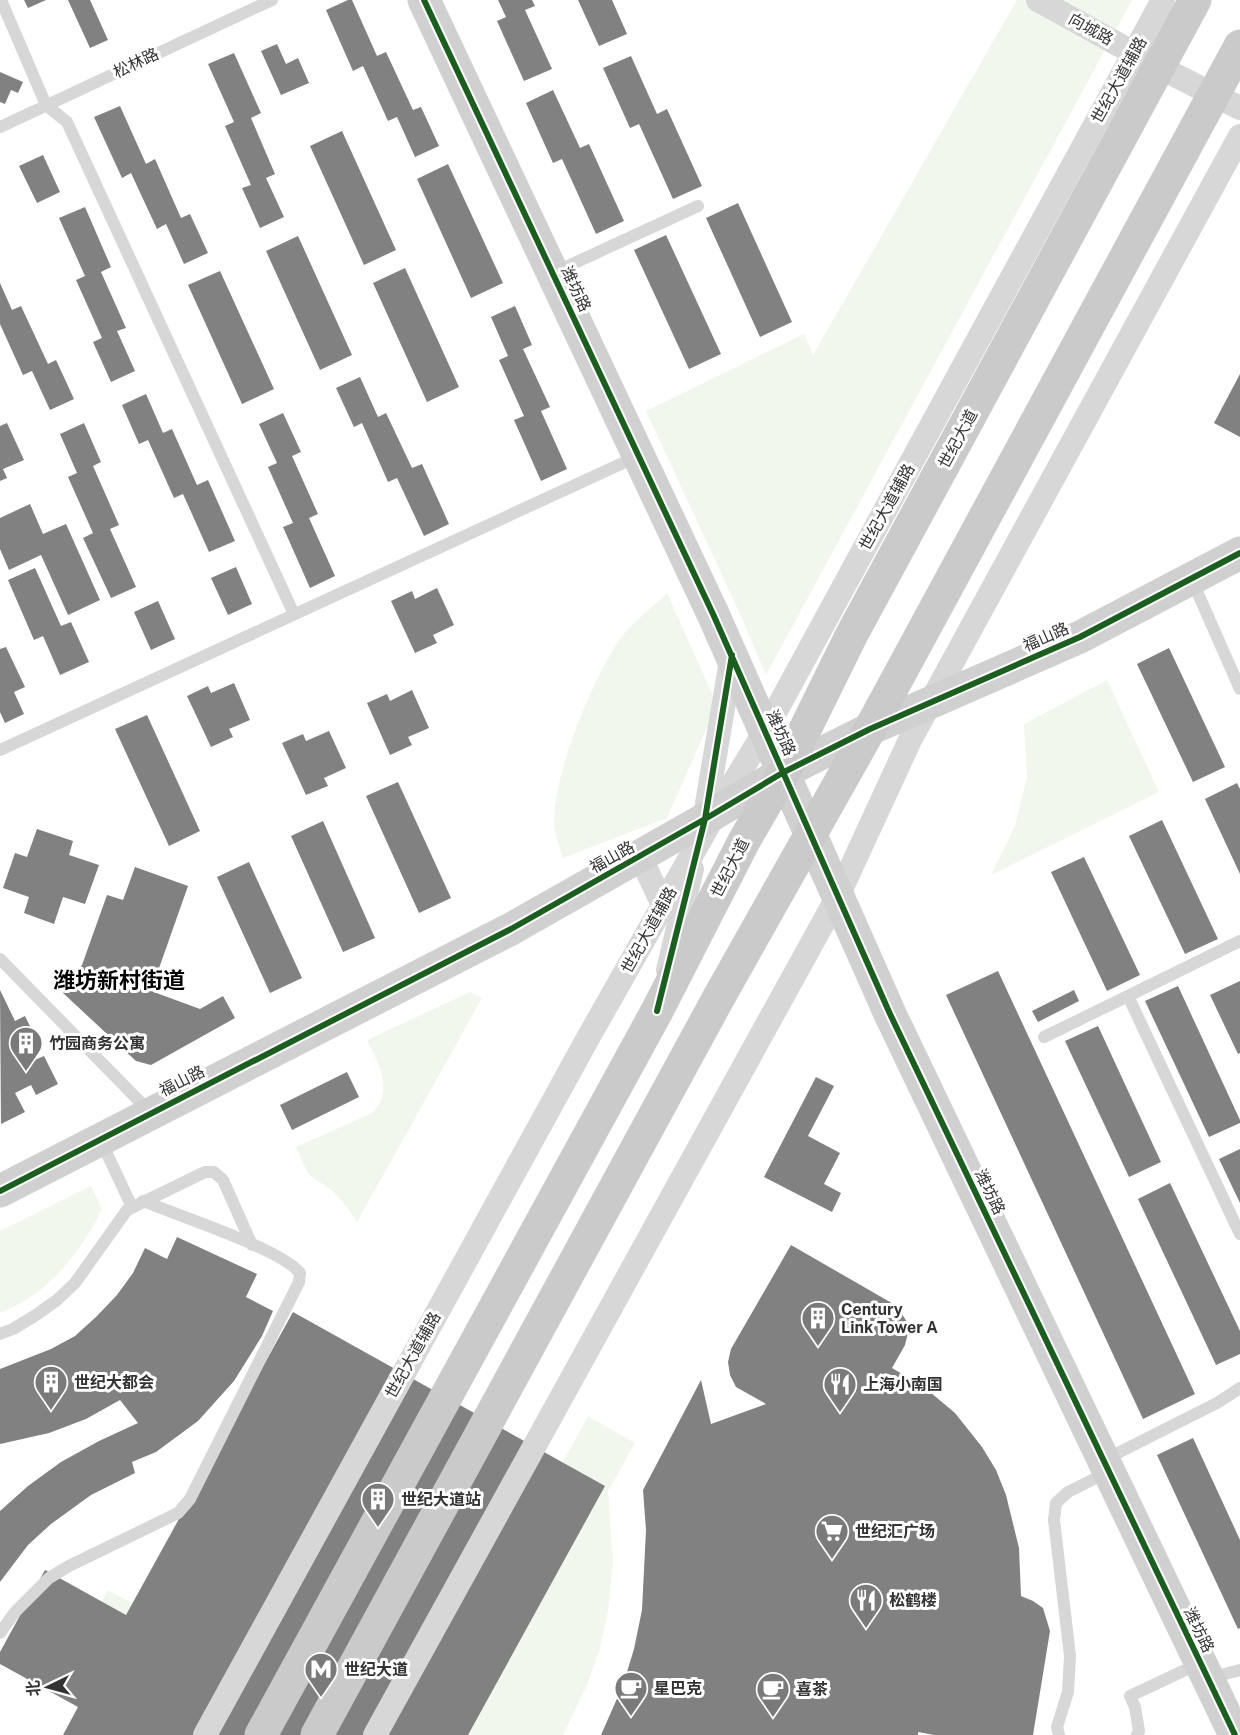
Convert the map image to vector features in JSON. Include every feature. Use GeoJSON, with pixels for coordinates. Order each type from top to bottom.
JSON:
{"type":"FeatureCollection","features":[{"type":"Feature","properties":{"kind":"main road","name":"世纪大道"},"geometry":{"type":"LineString","coordinates":[[261,1735],[657,1011],[744,841],[784,772],[851,636],[1147,60],[1195,0]]}},
{"type":"Feature","properties":{"kind":"main road"},"geometry":{"type":"LineString","coordinates":[[318,1735],[719,997],[1227,101],[1240,46]]}},
{"type":"Feature","properties":{"kind":"street","name":"潍坊路"},"geometry":{"type":"LineString","coordinates":[[424,0],[732,655],[890,1014],[1234,1735]]}},
{"type":"Feature","properties":{"kind":"street","name":"向城路"},"geometry":{"type":"LineString","coordinates":[[1038,0],[1227,101]]}},
{"type":"Feature","properties":{"kind":"street","name":"世纪大道辅路"},"geometry":{"type":"LineString","coordinates":[[205,1735],[707,823],[765,731],[1147,60],[1163,0]]}},
{"type":"Feature","properties":{"kind":"street"},"geometry":{"type":"LineString","coordinates":[[375,1735],[838,896],[910,740],[1240,136]]}},
{"type":"Feature","properties":{"kind":"street","name":"福山路"},"geometry":{"type":"LineString","coordinates":[[0,1191],[511,929],[639,856],[707,823],[784,772],[870,729],[1080,637],[1240,553]]}},
{"type":"Feature","properties":{"kind":"street"},"geometry":{"type":"LineString","coordinates":[[657,1011],[707,823],[732,655]]}},
{"type":"Feature","properties":{"kind":"street"},"geometry":{"type":"LineString","coordinates":[[639,856],[663,905]]}},
{"type":"Feature","properties":{"kind":"lane"},"geometry":{"type":"LineString","coordinates":[[1,0],[46,105],[67,122],[294,614]]}},
{"type":"Feature","properties":{"kind":"lane","name":"松林路"},"geometry":{"type":"LineString","coordinates":[[0,127],[272,0]]}},
{"type":"Feature","properties":{"kind":"lane"},"geometry":{"type":"LineString","coordinates":[[554,273],[698,206]]}},
{"type":"Feature","properties":{"kind":"lane"},"geometry":{"type":"LineString","coordinates":[[0,750],[638,456]]}},
{"type":"Feature","properties":{"kind":"lane"},"geometry":{"type":"LineString","coordinates":[[1191,579],[1240,689]]}},
{"type":"Feature","properties":{"kind":"lane"},"geometry":{"type":"LineString","coordinates":[[1044,1037],[1240,941]]}},
{"type":"Feature","properties":{"kind":"lane"},"geometry":{"type":"LineString","coordinates":[[0,959],[151,1112]]}},
{"type":"Feature","properties":{"kind":"lane"},"geometry":{"type":"LineString","coordinates":[[1128,996],[1240,1234]]}},
{"type":"Feature","properties":{"kind":"lane"},"geometry":{"type":"LineString","coordinates":[[0,1633],[22,1604],[50,1578],[69,1566],[178,1513],[190,1499],[299,1282],[300,1273],[294,1265],[252,1245],[137,1204],[100,1138]]}},
{"type":"Feature","properties":{"kind":"lane"},"geometry":{"type":"LineString","coordinates":[[0,1334],[36,1315],[69,1289],[123,1213],[205,1172],[214,1172],[223,1180],[252,1245]]}},
{"type":"Feature","properties":{"kind":"lane"},"geometry":{"type":"LineString","coordinates":[[1059,1735],[1057,1727],[1068,1692],[1070,1656],[1054,1520],[1056,1503],[1106,1466],[1240,1388]]}},
{"type":"Feature","properties":{"kind":"lane"},"geometry":{"type":"LineString","coordinates":[[1137,1735],[1139,1731],[1135,1707],[1130,1696],[1204,1671],[1240,1670]]}},
{"type":"Feature","properties":{"kind":"shaded area"},"geometry":{"type":"Polygon","coordinates":[[[1017,0],[1132,0],[766,675],[646,411],[804,334],[813,355],[1017,0]]]}},
{"type":"Feature","properties":{"kind":"shaded area"},"geometry":{"type":"Polygon","coordinates":[[[667,593],[717,705],[667,818],[563,858],[554,827],[556,802],[560,779],[576,729],[607,659],[622,636],[667,593]]]}},
{"type":"Feature","properties":{"kind":"shaded area"},"geometry":{"type":"Polygon","coordinates":[[[1107,680],[1159,792],[991,875],[1015,826],[1027,777],[1024,724],[1107,680]]]}},
{"type":"Feature","properties":{"kind":"shaded area"},"geometry":{"type":"Polygon","coordinates":[[[470,992],[482,998],[357,1222],[334,1192],[308,1174],[296,1147],[372,1113],[379,1104],[383,1086],[382,1077],[367,1040],[470,992]]]}},
{"type":"Feature","properties":{"kind":"shaded area"},"geometry":{"type":"Polygon","coordinates":[[[91,1186],[102,1209],[84,1242],[48,1284],[17,1305],[0,1313],[0,1231],[91,1186]]]}},
{"type":"Feature","properties":{"kind":"shaded area"},"geometry":{"type":"Polygon","coordinates":[[[588,1416],[635,1443],[608,1491],[613,1561],[608,1611],[600,1648],[587,1685],[563,1735],[413,1735],[588,1416]]]}},
{"type":"Feature","properties":{"kind":"shaded area"},"geometry":{"type":"Polygon","coordinates":[[[108,1590],[169,1623],[91,1621],[108,1590]]]}},
{"type":"Feature","properties":{"kind":"building"},"geometry":{"type":"Polygon","coordinates":[[[24,0],[46,0],[28,8],[24,0]]]}},
{"type":"Feature","properties":{"kind":"building"},"geometry":{"type":"Polygon","coordinates":[[[68,0],[90,0],[108,40],[90,48],[68,0]]]}},
{"type":"Feature","properties":{"kind":"building"},"geometry":{"type":"Polygon","coordinates":[[[352,0],[377,56],[386,52],[413,110],[421,107],[439,146],[415,157],[397,117],[388,121],[363,66],[353,71],[326,10],[352,0]]]}},
{"type":"Feature","properties":{"kind":"building"},"geometry":{"type":"Polygon","coordinates":[[[498,0],[532,0],[535,6],[525,10],[552,69],[524,81],[497,21],[506,17],[498,0]]]}},
{"type":"Feature","properties":{"kind":"building"},"geometry":{"type":"Polygon","coordinates":[[[578,0],[612,0],[627,34],[599,46],[578,0]]]}},
{"type":"Feature","properties":{"kind":"building"},"geometry":{"type":"Polygon","coordinates":[[[277,44],[286,64],[298,58],[309,83],[281,95],[261,51],[277,44]]]}},
{"type":"Feature","properties":{"kind":"building"},"geometry":{"type":"Polygon","coordinates":[[[234,53],[261,113],[251,118],[275,174],[266,178],[284,217],[260,228],[242,188],[251,185],[225,126],[234,122],[208,64],[234,53]]]}},
{"type":"Feature","properties":{"kind":"building"},"geometry":{"type":"Polygon","coordinates":[[[631,56],[657,114],[667,109],[702,186],[673,199],[639,124],[630,128],[603,68],[631,56]]]}},
{"type":"Feature","properties":{"kind":"building"},"geometry":{"type":"Polygon","coordinates":[[[0,72],[23,82],[18,93],[11,90],[5,104],[0,102],[0,72]]]}},
{"type":"Feature","properties":{"kind":"building"},"geometry":{"type":"Polygon","coordinates":[[[553,90],[580,148],[589,144],[624,221],[596,234],[562,159],[553,163],[526,103],[553,90]]]}},
{"type":"Feature","properties":{"kind":"building"},"geometry":{"type":"Polygon","coordinates":[[[120,106],[146,164],[155,159],[181,218],[190,214],[208,253],[184,264],[166,224],[157,229],[131,173],[122,178],[94,117],[120,106]]]}},
{"type":"Feature","properties":{"kind":"building"},"geometry":{"type":"Polygon","coordinates":[[[342,131],[396,250],[364,265],[310,146],[342,131]]]}},
{"type":"Feature","properties":{"kind":"building"},"geometry":{"type":"Polygon","coordinates":[[[43,155],[60,192],[37,203],[19,166],[43,155]]]}},
{"type":"Feature","properties":{"kind":"building"},"geometry":{"type":"Polygon","coordinates":[[[448,164],[503,283],[471,298],[417,179],[448,164]]]}},
{"type":"Feature","properties":{"kind":"building"},"geometry":{"type":"Polygon","coordinates":[[[738,203],[792,322],[760,337],[706,218],[738,203]]]}},
{"type":"Feature","properties":{"kind":"building"},"geometry":{"type":"Polygon","coordinates":[[[85,207],[111,267],[101,272],[126,328],[117,331],[135,371],[111,382],[93,342],[102,338],[76,280],[85,276],[59,218],[85,207]]]}},
{"type":"Feature","properties":{"kind":"building"},"geometry":{"type":"Polygon","coordinates":[[[666,235],[721,354],[689,369],[634,250],[666,235]]]}},
{"type":"Feature","properties":{"kind":"building"},"geometry":{"type":"Polygon","coordinates":[[[298,236],[352,355],[320,370],[266,251],[298,236]]]}},
{"type":"Feature","properties":{"kind":"building"},"geometry":{"type":"Polygon","coordinates":[[[405,268],[459,387],[427,402],[373,283],[405,268]]]}},
{"type":"Feature","properties":{"kind":"building"},"geometry":{"type":"Polygon","coordinates":[[[220,271],[274,389],[242,404],[188,285],[220,271]]]}},
{"type":"Feature","properties":{"kind":"building"},"geometry":{"type":"Polygon","coordinates":[[[0,283],[12,310],[21,306],[48,364],[56,360],[74,399],[50,410],[32,371],[23,375],[0,324],[0,283]]]}},
{"type":"Feature","properties":{"kind":"building"},"geometry":{"type":"Polygon","coordinates":[[[515,306],[532,345],[523,349],[550,407],[541,411],[567,469],[541,481],[514,420],[524,416],[499,360],[508,356],[491,317],[515,306]]]}},
{"type":"Feature","properties":{"kind":"building"},"geometry":{"type":"Polygon","coordinates":[[[1240,374],[1240,437],[1214,423],[1240,374]]]}},
{"type":"Feature","properties":{"kind":"building"},"geometry":{"type":"Polygon","coordinates":[[[360,377],[378,417],[386,413],[412,468],[422,464],[449,524],[424,536],[397,478],[388,482],[362,423],[354,427],[336,388],[360,377]]]}},
{"type":"Feature","properties":{"kind":"building"},"geometry":{"type":"Polygon","coordinates":[[[146,394],[163,433],[172,429],[197,485],[208,480],[235,541],[209,552],[183,494],[174,498],[148,440],[139,444],[122,405],[146,394]]]}},
{"type":"Feature","properties":{"kind":"building"},"geometry":{"type":"Polygon","coordinates":[[[283,413],[301,452],[292,456],[318,514],[309,518],[335,576],[310,588],[283,527],[293,523],[268,467],[277,463],[259,424],[283,413]]]}},
{"type":"Feature","properties":{"kind":"building"},"geometry":{"type":"Polygon","coordinates":[[[7,423],[24,460],[3,469],[7,478],[0,481],[0,426],[7,423]]]}},
{"type":"Feature","properties":{"kind":"building"},"geometry":{"type":"Polygon","coordinates":[[[84,423],[101,462],[93,466],[119,525],[110,529],[136,587],[111,598],[83,538],[93,533],[68,477],[77,473],[60,434],[84,423]]]}},
{"type":"Feature","properties":{"kind":"building"},"geometry":{"type":"Polygon","coordinates":[[[30,504],[43,534],[66,524],[100,600],[68,615],[41,555],[9,570],[0,549],[0,518],[30,504]]]}},
{"type":"Feature","properties":{"kind":"building"},"geometry":{"type":"Polygon","coordinates":[[[236,567],[252,604],[228,615],[211,578],[236,567]]]}},
{"type":"Feature","properties":{"kind":"building"},"geometry":{"type":"Polygon","coordinates":[[[35,568],[61,626],[71,622],[89,662],[60,675],[43,636],[34,640],[8,580],[35,568]]]}},
{"type":"Feature","properties":{"kind":"building"},"geometry":{"type":"Polygon","coordinates":[[[437,588],[454,625],[433,635],[437,643],[415,653],[391,601],[412,591],[415,599],[437,588]]]}},
{"type":"Feature","properties":{"kind":"building"},"geometry":{"type":"Polygon","coordinates":[[[158,601],[175,639],[151,650],[134,612],[158,601]]]}},
{"type":"Feature","properties":{"kind":"building"},"geometry":{"type":"Polygon","coordinates":[[[6,647],[25,687],[14,692],[24,714],[5,723],[0,712],[0,649],[6,647]]]}},
{"type":"Feature","properties":{"kind":"building"},"geometry":{"type":"Polygon","coordinates":[[[1169,648],[1225,767],[1193,782],[1137,664],[1169,648]]]}},
{"type":"Feature","properties":{"kind":"building"},"geometry":{"type":"Polygon","coordinates":[[[234,683],[250,720],[229,729],[233,737],[211,747],[187,696],[208,686],[211,693],[234,683]]]}},
{"type":"Feature","properties":{"kind":"building"},"geometry":{"type":"Polygon","coordinates":[[[412,690],[429,728],[408,737],[412,745],[390,755],[367,703],[387,694],[390,701],[412,690]]]}},
{"type":"Feature","properties":{"kind":"building"},"geometry":{"type":"Polygon","coordinates":[[[147,715],[200,831],[169,846],[115,729],[147,715]]]}},
{"type":"Feature","properties":{"kind":"building"},"geometry":{"type":"Polygon","coordinates":[[[329,731],[346,768],[324,778],[328,786],[306,795],[282,743],[303,734],[306,741],[329,731]]]}},
{"type":"Feature","properties":{"kind":"building"},"geometry":{"type":"Polygon","coordinates":[[[398,782],[451,898],[419,913],[366,796],[398,782]]]}},
{"type":"Feature","properties":{"kind":"building"},"geometry":{"type":"Polygon","coordinates":[[[1237,783],[1240,789],[1240,874],[1205,799],[1237,783]]]}},
{"type":"Feature","properties":{"kind":"building"},"geometry":{"type":"Polygon","coordinates":[[[1162,820],[1218,939],[1185,954],[1129,836],[1162,820]]]}},
{"type":"Feature","properties":{"kind":"building"},"geometry":{"type":"Polygon","coordinates":[[[323,821],[375,938],[343,952],[291,836],[323,821]]]}},
{"type":"Feature","properties":{"kind":"building"},"geometry":{"type":"Polygon","coordinates":[[[37,829],[73,841],[69,855],[99,865],[85,904],[63,897],[54,924],[24,913],[29,897],[3,888],[15,853],[27,857],[37,829]]]}},
{"type":"Feature","properties":{"kind":"building"},"geometry":{"type":"Polygon","coordinates":[[[1084,857],[1140,975],[1107,991],[1051,872],[1084,857]]]}},
{"type":"Feature","properties":{"kind":"building"},"geometry":{"type":"Polygon","coordinates":[[[249,862],[302,978],[270,993],[217,877],[249,862]]]}},
{"type":"Feature","properties":{"kind":"building"},"geometry":{"type":"Polygon","coordinates":[[[135,867],[188,886],[151,991],[200,1009],[223,996],[235,1018],[151,1065],[136,1061],[63,993],[82,965],[107,895],[123,900],[135,867]]]}},
{"type":"Feature","properties":{"kind":"building"},"geometry":{"type":"Polygon","coordinates":[[[998,971],[1195,1394],[1143,1419],[946,995],[998,971]]]}},
{"type":"Feature","properties":{"kind":"building"},"geometry":{"type":"Polygon","coordinates":[[[1240,981],[1240,1053],[1238,1054],[1210,995],[1240,981]]]}},
{"type":"Feature","properties":{"kind":"building"},"geometry":{"type":"Polygon","coordinates":[[[1178,986],[1240,1120],[1240,1123],[1209,1137],[1145,1001],[1178,986]]]}},
{"type":"Feature","properties":{"kind":"building","name":"竹园商务公寓"},"geometry":{"type":"Polygon","coordinates":[[[0,990],[15,1021],[25,1016],[39,1045],[29,1050],[35,1060],[44,1056],[58,1084],[36,1095],[31,1085],[15,1093],[25,1112],[1,1124],[0,990]]]}},
{"type":"Feature","properties":{"kind":"building"},"geometry":{"type":"Polygon","coordinates":[[[1074,990],[1079,1001],[1038,1022],[1032,1011],[1074,990]]]}},
{"type":"Feature","properties":{"kind":"building"},"geometry":{"type":"Polygon","coordinates":[[[1098,1026],[1161,1162],[1129,1177],[1065,1041],[1098,1026]]]}},
{"type":"Feature","properties":{"kind":"building"},"geometry":{"type":"Polygon","coordinates":[[[347,1072],[359,1097],[292,1130],[280,1105],[347,1072]]]}},
{"type":"Feature","properties":{"kind":"building"},"geometry":{"type":"Polygon","coordinates":[[[816,1077],[834,1086],[808,1136],[840,1153],[824,1184],[841,1193],[832,1212],[764,1177],[816,1077]]]}},
{"type":"Feature","properties":{"kind":"building"},"geometry":{"type":"Polygon","coordinates":[[[1240,1149],[1240,1203],[1219,1159],[1240,1149]]]}},
{"type":"Feature","properties":{"kind":"building"},"geometry":{"type":"Polygon","coordinates":[[[1170,1183],[1240,1331],[1240,1354],[1216,1365],[1138,1199],[1170,1183]]]}},
{"type":"Feature","properties":{"kind":"building","name":"世纪大都会"},"geometry":{"type":"Polygon","coordinates":[[[177,1237],[257,1274],[246,1297],[273,1311],[262,1336],[234,1381],[198,1421],[156,1452],[132,1462],[135,1473],[91,1495],[51,1524],[28,1545],[0,1582],[0,1511],[28,1486],[61,1462],[138,1423],[120,1400],[86,1419],[49,1433],[0,1444],[0,1369],[51,1349],[75,1336],[117,1295],[133,1273],[145,1248],[167,1259],[177,1237]]]}},
{"type":"Feature","properties":{"kind":"building","name":"世纪汇广场"},"geometry":{"type":"Polygon","coordinates":[[[791,1245],[890,1302],[900,1311],[907,1322],[908,1333],[905,1345],[892,1368],[924,1387],[955,1413],[982,1447],[996,1470],[1006,1495],[1019,1548],[1021,1596],[1043,1608],[1050,1631],[1033,1735],[934,1735],[918,1732],[918,1735],[601,1735],[623,1685],[634,1649],[642,1610],[646,1530],[643,1490],[701,1380],[711,1424],[766,1404],[736,1387],[730,1375],[728,1362],[731,1349],[791,1245]]]}},
{"type":"Feature","properties":{"kind":"building","name":"世纪大道站"},"geometry":{"type":"Polygon","coordinates":[[[293,1312],[605,1486],[468,1735],[63,1735],[78,1707],[0,1664],[0,1652],[45,1570],[126,1615],[293,1312]]]}},
{"type":"Feature","properties":{"kind":"building"},"geometry":{"type":"Polygon","coordinates":[[[1193,1438],[1240,1540],[1240,1628],[1238,1629],[1157,1455],[1193,1438]]]}},
{"type":"Feature","properties":{"kind":"cycle path"},"geometry":{"type":"LineString","coordinates":[[424,0],[713,614],[890,1014],[1235,1735]]}},
{"type":"Feature","properties":{"kind":"cycle path"},"geometry":{"type":"LineString","coordinates":[[0,1191],[511,929],[784,772],[870,729],[1080,637],[1240,553]]}},
{"type":"Feature","properties":{"kind":"cycle path"},"geometry":{"type":"LineString","coordinates":[[657,1011],[705,819],[732,655]]}},
{"type":"Feature","properties":{"kind":"place","name":"竹园商务公寓"},"geometry":{"type":"Point","coordinates":[26,1072]}},
{"type":"Feature","properties":{"kind":"place","name":"Century Link Tower A"},"geometry":{"type":"Point","coordinates":[818,1347]}},
{"type":"Feature","properties":{"kind":"place","name":"世纪大都会"},"geometry":{"type":"Point","coordinates":[51,1411]}},
{"type":"Feature","properties":{"kind":"place","name":"上海小南国"},"geometry":{"type":"Point","coordinates":[840,1413]}},
{"type":"Feature","properties":{"kind":"place","name":"世纪大道站"},"geometry":{"type":"Point","coordinates":[378,1528]}},
{"type":"Feature","properties":{"kind":"place","name":"世纪汇广场"},"geometry":{"type":"Point","coordinates":[832,1560]}},
{"type":"Feature","properties":{"kind":"place","name":"松鹤楼"},"geometry":{"type":"Point","coordinates":[866,1629]}},
{"type":"Feature","properties":{"kind":"place","name":"世纪大道"},"geometry":{"type":"Point","coordinates":[321,1698]}},
{"type":"Feature","properties":{"kind":"place","name":"星巴克"},"geometry":{"type":"Point","coordinates":[631,1717]}},
{"type":"Feature","properties":{"kind":"place","name":"喜茶"},"geometry":{"type":"Point","coordinates":[773,1718]}},
{"type":"Feature","properties":{"kind":"district","name":"潍坊新村街道"},"geometry":{"type":"Point","coordinates":[119,980]}}]}
